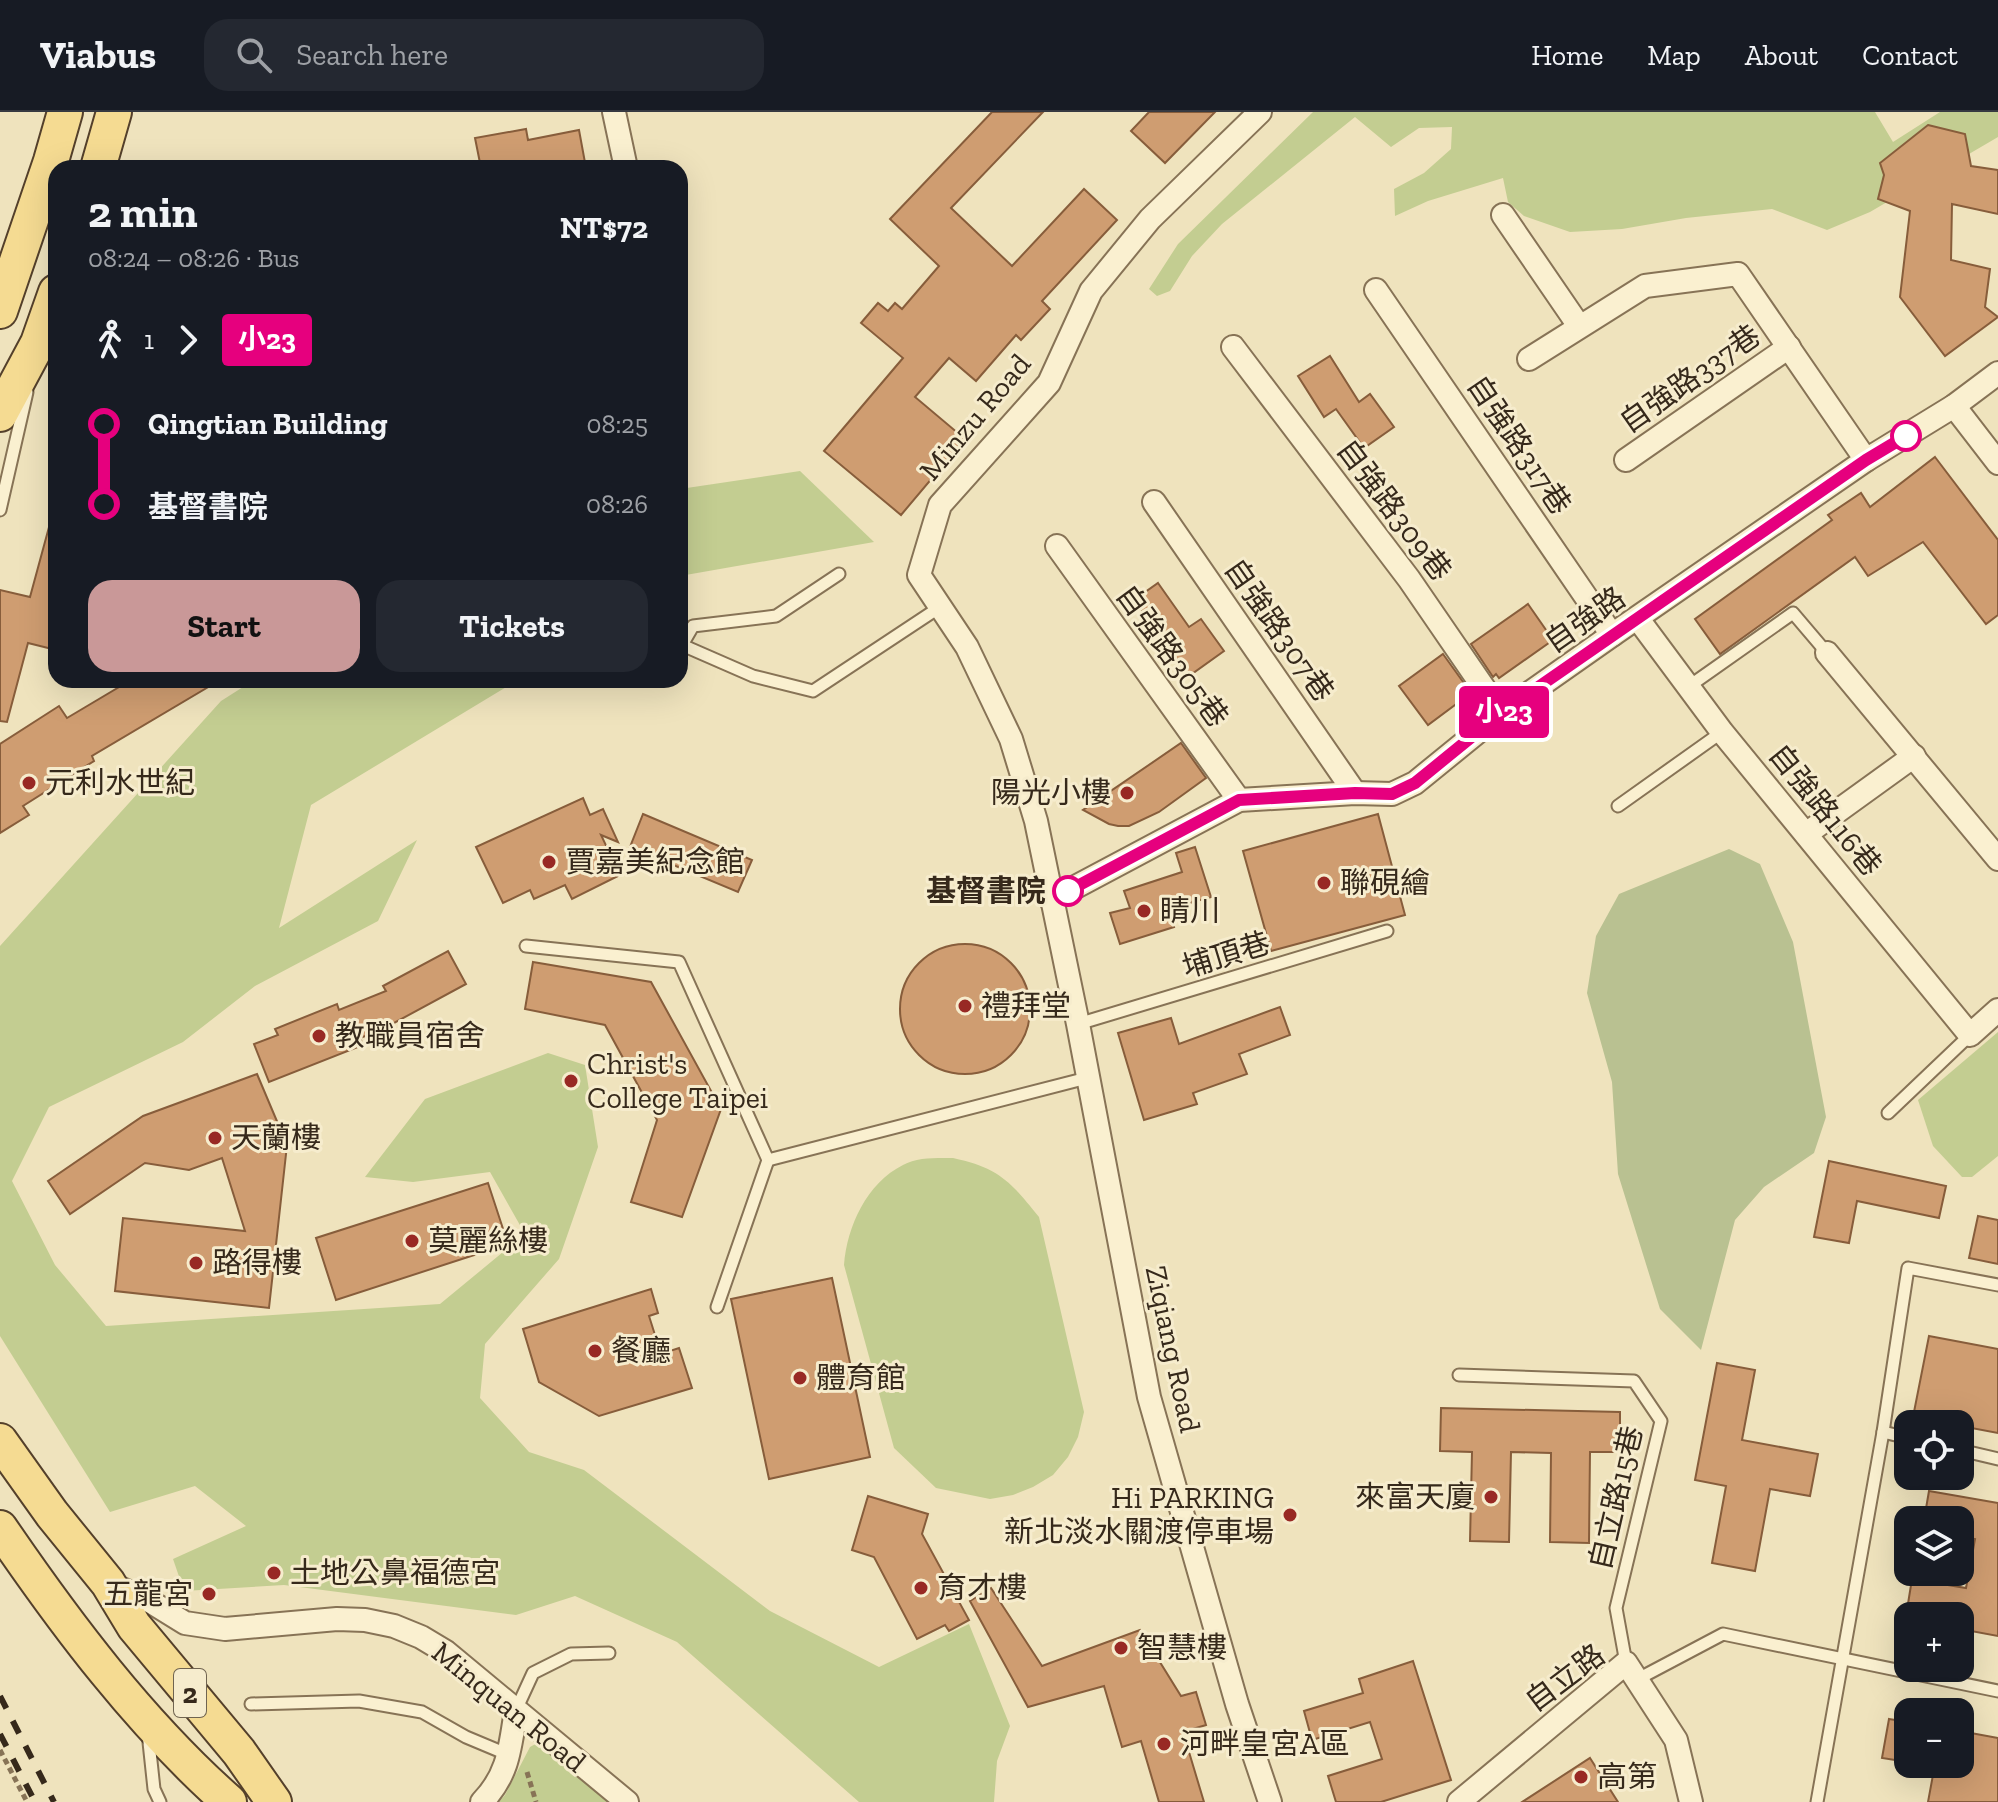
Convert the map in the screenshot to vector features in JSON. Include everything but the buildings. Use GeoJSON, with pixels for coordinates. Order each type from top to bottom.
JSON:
{"type":"FeatureCollection","features":[{"type":"Feature","properties":{"kind":"main road"},"geometry":{"type":"LineString","coordinates":[[51,160],[65,112]]}},
{"type":"Feature","properties":{"kind":"main road"},"geometry":{"type":"LineString","coordinates":[[100,160],[114,112]]}},
{"type":"Feature","properties":{"kind":"main road"},"geometry":{"type":"LineString","coordinates":[[0,311],[48,170]]}},
{"type":"Feature","properties":{"kind":"main road"},"geometry":{"type":"LineString","coordinates":[[0,414],[43,344],[48,324]]}},
{"type":"Feature","properties":{"kind":"main road","name":"Minquan Road"},"geometry":{"type":"LineString","coordinates":[[0,1441],[52,1514],[108,1583],[134,1626],[239,1752],[274,1802]]}},
{"type":"Feature","properties":{"kind":"main road","name":"2"},"geometry":{"type":"LineString","coordinates":[[0,1528],[44,1592],[146,1721],[229,1802]]}},
{"type":"Feature","properties":{"kind":"main road"},"geometry":{"type":"LineString","coordinates":[[192,1769],[201,1802]]}},
{"type":"Feature","properties":{"kind":"street"},"geometry":{"type":"LineString","coordinates":[[614,112],[624,160]]}},
{"type":"Feature","properties":{"kind":"street","name":"Minzu Road"},"geometry":{"type":"LineString","coordinates":[[1051,900],[1036,821],[1011,739],[967,647],[919,575],[940,505],[1049,383],[1091,291],[1150,219],[1260,112]]}},
{"type":"Feature","properties":{"kind":"street"},"geometry":{"type":"LineString","coordinates":[[1503,215],[1579,326]]}},
{"type":"Feature","properties":{"kind":"street","name":"自強路337巷"},"geometry":{"type":"LineString","coordinates":[[1529,359],[1645,286],[1738,274],[1866,460]]}},
{"type":"Feature","properties":{"kind":"street","name":"自強路317巷"},"geometry":{"type":"LineString","coordinates":[[1376,290],[1612,635]]}},
{"type":"Feature","properties":{"kind":"street","name":"自強路309巷"},"geometry":{"type":"LineString","coordinates":[[1233,347],[1409,579],[1501,713]]}},
{"type":"Feature","properties":{"kind":"street","name":"自強路337巷"},"geometry":{"type":"LineString","coordinates":[[1626,460],[1789,347]]}},
{"type":"Feature","properties":{"kind":"street","name":"自強路"},"geometry":{"type":"LineString","coordinates":[[1051,900],[1239,800],[1355,793],[1392,794],[1415,783],[1501,713],[1866,460],[1954,406],[1998,373]]}},
{"type":"Feature","properties":{"kind":"street"},"geometry":{"type":"LineString","coordinates":[[1954,406],[1998,463]]}},
{"type":"Feature","properties":{"kind":"street","name":"自強路307巷"},"geometry":{"type":"LineString","coordinates":[[1154,502],[1355,793]]}},
{"type":"Feature","properties":{"kind":"street","name":"自強路305巷"},"geometry":{"type":"LineString","coordinates":[[1057,546],[1239,800]]}},
{"type":"Feature","properties":{"kind":"street","name":"自強路116巷"},"geometry":{"type":"LineString","coordinates":[[1638,619],[1722,732],[1970,1035]]}},
{"type":"Feature","properties":{"kind":"street"},"geometry":{"type":"LineString","coordinates":[[1827,653],[1998,859]]}},
{"type":"Feature","properties":{"kind":"street"},"geometry":{"type":"LineString","coordinates":[[1806,834],[1914,756]]}},
{"type":"Feature","properties":{"kind":"street","name":"Ziqiang Road"},"geometry":{"type":"LineString","coordinates":[[1051,900],[1078,1024],[1149,1397],[1237,1704],[1270,1802]]}},
{"type":"Feature","properties":{"kind":"street"},"geometry":{"type":"LineString","coordinates":[[1970,1035],[1998,1010]]}},
{"type":"Feature","properties":{"kind":"street","name":"Minquan Road"},"geometry":{"type":"LineString","coordinates":[[108,1583],[151,1602],[185,1623],[225,1629],[337,1619],[365,1620],[394,1626],[421,1637],[446,1652],[627,1802]]}},
{"type":"Feature","properties":{"kind":"street","name":"自立路"},"geometry":{"type":"LineString","coordinates":[[1459,1802],[1631,1672],[1676,1740],[1691,1802]]}},
{"type":"Feature","properties":{"kind":"street"},"geometry":{"type":"LineString","coordinates":[[482,1802],[498,1786],[509,1755],[516,1710]]}},
{"type":"Feature","properties":{"kind":"lane"},"geometry":{"type":"LineString","coordinates":[[0,510],[43,344]]}},
{"type":"Feature","properties":{"kind":"lane"},"geometry":{"type":"LineString","coordinates":[[688,635],[693,626],[776,616],[839,574]]}},
{"type":"Feature","properties":{"kind":"lane"},"geometry":{"type":"LineString","coordinates":[[688,648],[753,676],[813,691],[940,607]]}},
{"type":"Feature","properties":{"kind":"lane"},"geometry":{"type":"LineString","coordinates":[[1688,687],[1793,613],[1827,653]]}},
{"type":"Feature","properties":{"kind":"lane"},"geometry":{"type":"LineString","coordinates":[[1618,806],[1722,732]]}},
{"type":"Feature","properties":{"kind":"lane","name":"埔頂巷"},"geometry":{"type":"LineString","coordinates":[[1078,1024],[1387,931]]}},
{"type":"Feature","properties":{"kind":"lane"},"geometry":{"type":"LineString","coordinates":[[526,946],[679,962],[768,1160],[717,1307]]}},
{"type":"Feature","properties":{"kind":"lane"},"geometry":{"type":"LineString","coordinates":[[1888,1113],[1970,1035]]}},
{"type":"Feature","properties":{"kind":"lane"},"geometry":{"type":"LineString","coordinates":[[768,1160],[1087,1078]]}},
{"type":"Feature","properties":{"kind":"lane"},"geometry":{"type":"LineString","coordinates":[[1817,1802],[1883,1432],[1908,1268],[1998,1285]]}},
{"type":"Feature","properties":{"kind":"lane","name":"自立路15巷"},"geometry":{"type":"LineString","coordinates":[[1459,1375],[1634,1381],[1661,1421],[1616,1608],[1631,1672]]}},
{"type":"Feature","properties":{"kind":"lane"},"geometry":{"type":"LineString","coordinates":[[1883,1432],[1894,1435]]}},
{"type":"Feature","properties":{"kind":"lane"},"geometry":{"type":"LineString","coordinates":[[1974,1453],[1998,1459]]}},
{"type":"Feature","properties":{"kind":"lane"},"geometry":{"type":"LineString","coordinates":[[1631,1672],[1723,1634],[1998,1691]]}},
{"type":"Feature","properties":{"kind":"lane"},"geometry":{"type":"LineString","coordinates":[[516,1710],[533,1673],[571,1654],[609,1653]]}},
{"type":"Feature","properties":{"kind":"lane"},"geometry":{"type":"LineString","coordinates":[[251,1704],[359,1701],[422,1712],[466,1737],[509,1755]]}},
{"type":"Feature","properties":{"kind":"lane"},"geometry":{"type":"LineString","coordinates":[[146,1721],[154,1789],[160,1802]]}},
{"type":"Feature","properties":{"kind":"path"},"geometry":{"type":"LineString","coordinates":[[0,1750],[27,1802]]}},
{"type":"Feature","properties":{"kind":"green space"},"geometry":{"type":"Polygon","coordinates":[[[1313,112],[1875,112],[1893,142],[1940,112],[1998,112],[1998,137],[1870,212],[1827,230],[1772,209],[1686,218],[1622,229],[1570,232],[1524,216],[1508,202],[1503,178],[1428,201],[1395,216],[1394,189],[1424,173],[1451,149],[1452,127],[1419,128],[1391,147],[1355,117],[1222,224],[1192,256],[1170,291],[1157,296],[1149,289],[1178,244],[1313,112]]]}},
{"type":"Feature","properties":{"kind":"green space"},"geometry":{"type":"Polygon","coordinates":[[[800,471],[874,542],[688,575],[688,488],[800,471]]]}},
{"type":"Feature","properties":{"kind":"green space"},"geometry":{"type":"Polygon","coordinates":[[[241,688],[505,688],[311,805],[279,928],[417,840],[378,921],[255,986],[183,1042],[49,1107],[12,1181],[55,1265],[106,1326],[440,1304],[525,1234],[490,1172],[413,1182],[365,1177],[425,1099],[548,1053],[585,1065],[598,1147],[559,1259],[485,1344],[480,1398],[529,1452],[584,1470],[770,1611],[879,1667],[969,1624],[1010,1726],[997,1761],[994,1802],[859,1802],[677,1642],[575,1596],[516,1615],[284,1585],[184,1591],[173,1559],[246,1526],[195,1486],[110,1512],[0,1336],[0,946],[221,701],[241,688]]]}},
{"type":"Feature","properties":{"kind":"green space"},"geometry":{"type":"Polygon","coordinates":[[[1729,849],[1760,864],[1793,942],[1826,1117],[1814,1153],[1764,1187],[1735,1220],[1701,1350],[1660,1309],[1618,1174],[1612,1082],[1587,993],[1596,936],[1619,894],[1729,849]]]}},
{"type":"Feature","properties":{"kind":"green space"},"geometry":{"type":"Polygon","coordinates":[[[1998,1032],[1998,1156],[1972,1177],[1962,1177],[1933,1146],[1918,1100],[1998,1032]]]}},
{"type":"Feature","properties":{"kind":"green space"},"geometry":{"type":"Polygon","coordinates":[[[953,1158],[982,1166],[1002,1178],[1039,1217],[1084,1412],[1078,1437],[1068,1457],[1053,1475],[1013,1495],[990,1499],[936,1488],[894,1448],[844,1265],[854,1221],[879,1183],[909,1162],[953,1158]]]}},
{"type":"Feature","properties":{"kind":"green space"},"geometry":{"type":"Polygon","coordinates":[[[539,1742],[611,1802],[499,1802],[530,1747],[539,1742]]]}},
{"type":"Feature","properties":{"kind":"railway"},"geometry":{"type":"LineString","coordinates":[[0,1696],[54,1802]]}},
{"type":"Feature","properties":{"kind":"railway"},"geometry":{"type":"LineString","coordinates":[[0,1734],[35,1802]]}},
{"type":"Feature","properties":{"kind":"bus line","name":"小23"},"geometry":{"type":"LineString","coordinates":[[1068,891],[1239,800],[1355,793],[1392,794],[1415,783],[1501,713],[1866,460],[1906,436]]}},
{"type":"Feature","properties":{"kind":"place","name":"元利水世紀"},"geometry":{"type":"Point","coordinates":[29,783]}},
{"type":"Feature","properties":{"kind":"place","name":"陽光小樓"},"geometry":{"type":"Point","coordinates":[1127,793]}},
{"type":"Feature","properties":{"kind":"place","name":"賈嘉美紀念館"},"geometry":{"type":"Point","coordinates":[549,862]}},
{"type":"Feature","properties":{"kind":"place","name":"聯硯繪"},"geometry":{"type":"Point","coordinates":[1324,883]}},
{"type":"Feature","properties":{"kind":"place","name":"基督書院"},"geometry":{"type":"Point","coordinates":[1068,891]}},
{"type":"Feature","properties":{"kind":"place","name":"睛川"},"geometry":{"type":"Point","coordinates":[1144,911]}},
{"type":"Feature","properties":{"kind":"place","name":"禮拜堂"},"geometry":{"type":"Point","coordinates":[965,1006]}},
{"type":"Feature","properties":{"kind":"place","name":"教職員宿舍"},"geometry":{"type":"Point","coordinates":[319,1036]}},
{"type":"Feature","properties":{"kind":"place","name":"Christ's College Taipei"},"geometry":{"type":"Point","coordinates":[571,1081]}},
{"type":"Feature","properties":{"kind":"place","name":"天蘭樓"},"geometry":{"type":"Point","coordinates":[215,1138]}},
{"type":"Feature","properties":{"kind":"place","name":"莫麗絲樓"},"geometry":{"type":"Point","coordinates":[412,1241]}},
{"type":"Feature","properties":{"kind":"place","name":"路得樓"},"geometry":{"type":"Point","coordinates":[196,1263]}},
{"type":"Feature","properties":{"kind":"place","name":"餐廳"},"geometry":{"type":"Point","coordinates":[595,1351]}},
{"type":"Feature","properties":{"kind":"place","name":"體育館"},"geometry":{"type":"Point","coordinates":[800,1378]}},
{"type":"Feature","properties":{"kind":"place","name":"來富天廈"},"geometry":{"type":"Point","coordinates":[1491,1497]}},
{"type":"Feature","properties":{"kind":"place","name":"Hi PARKING 新北淡水關渡停車場"},"geometry":{"type":"Point","coordinates":[1290,1515]}},
{"type":"Feature","properties":{"kind":"place","name":"土地公鼻福德宮"},"geometry":{"type":"Point","coordinates":[274,1573]}},
{"type":"Feature","properties":{"kind":"place","name":"育才樓"},"geometry":{"type":"Point","coordinates":[921,1588]}},
{"type":"Feature","properties":{"kind":"place","name":"五龍宮"},"geometry":{"type":"Point","coordinates":[209,1594]}},
{"type":"Feature","properties":{"kind":"place","name":"智慧樓"},"geometry":{"type":"Point","coordinates":[1121,1648]}},
{"type":"Feature","properties":{"kind":"place","name":"河畔皇宮A區"},"geometry":{"type":"Point","coordinates":[1164,1744]}},
{"type":"Feature","properties":{"kind":"place","name":"高第"},"geometry":{"type":"Point","coordinates":[1581,1777]}}]}
